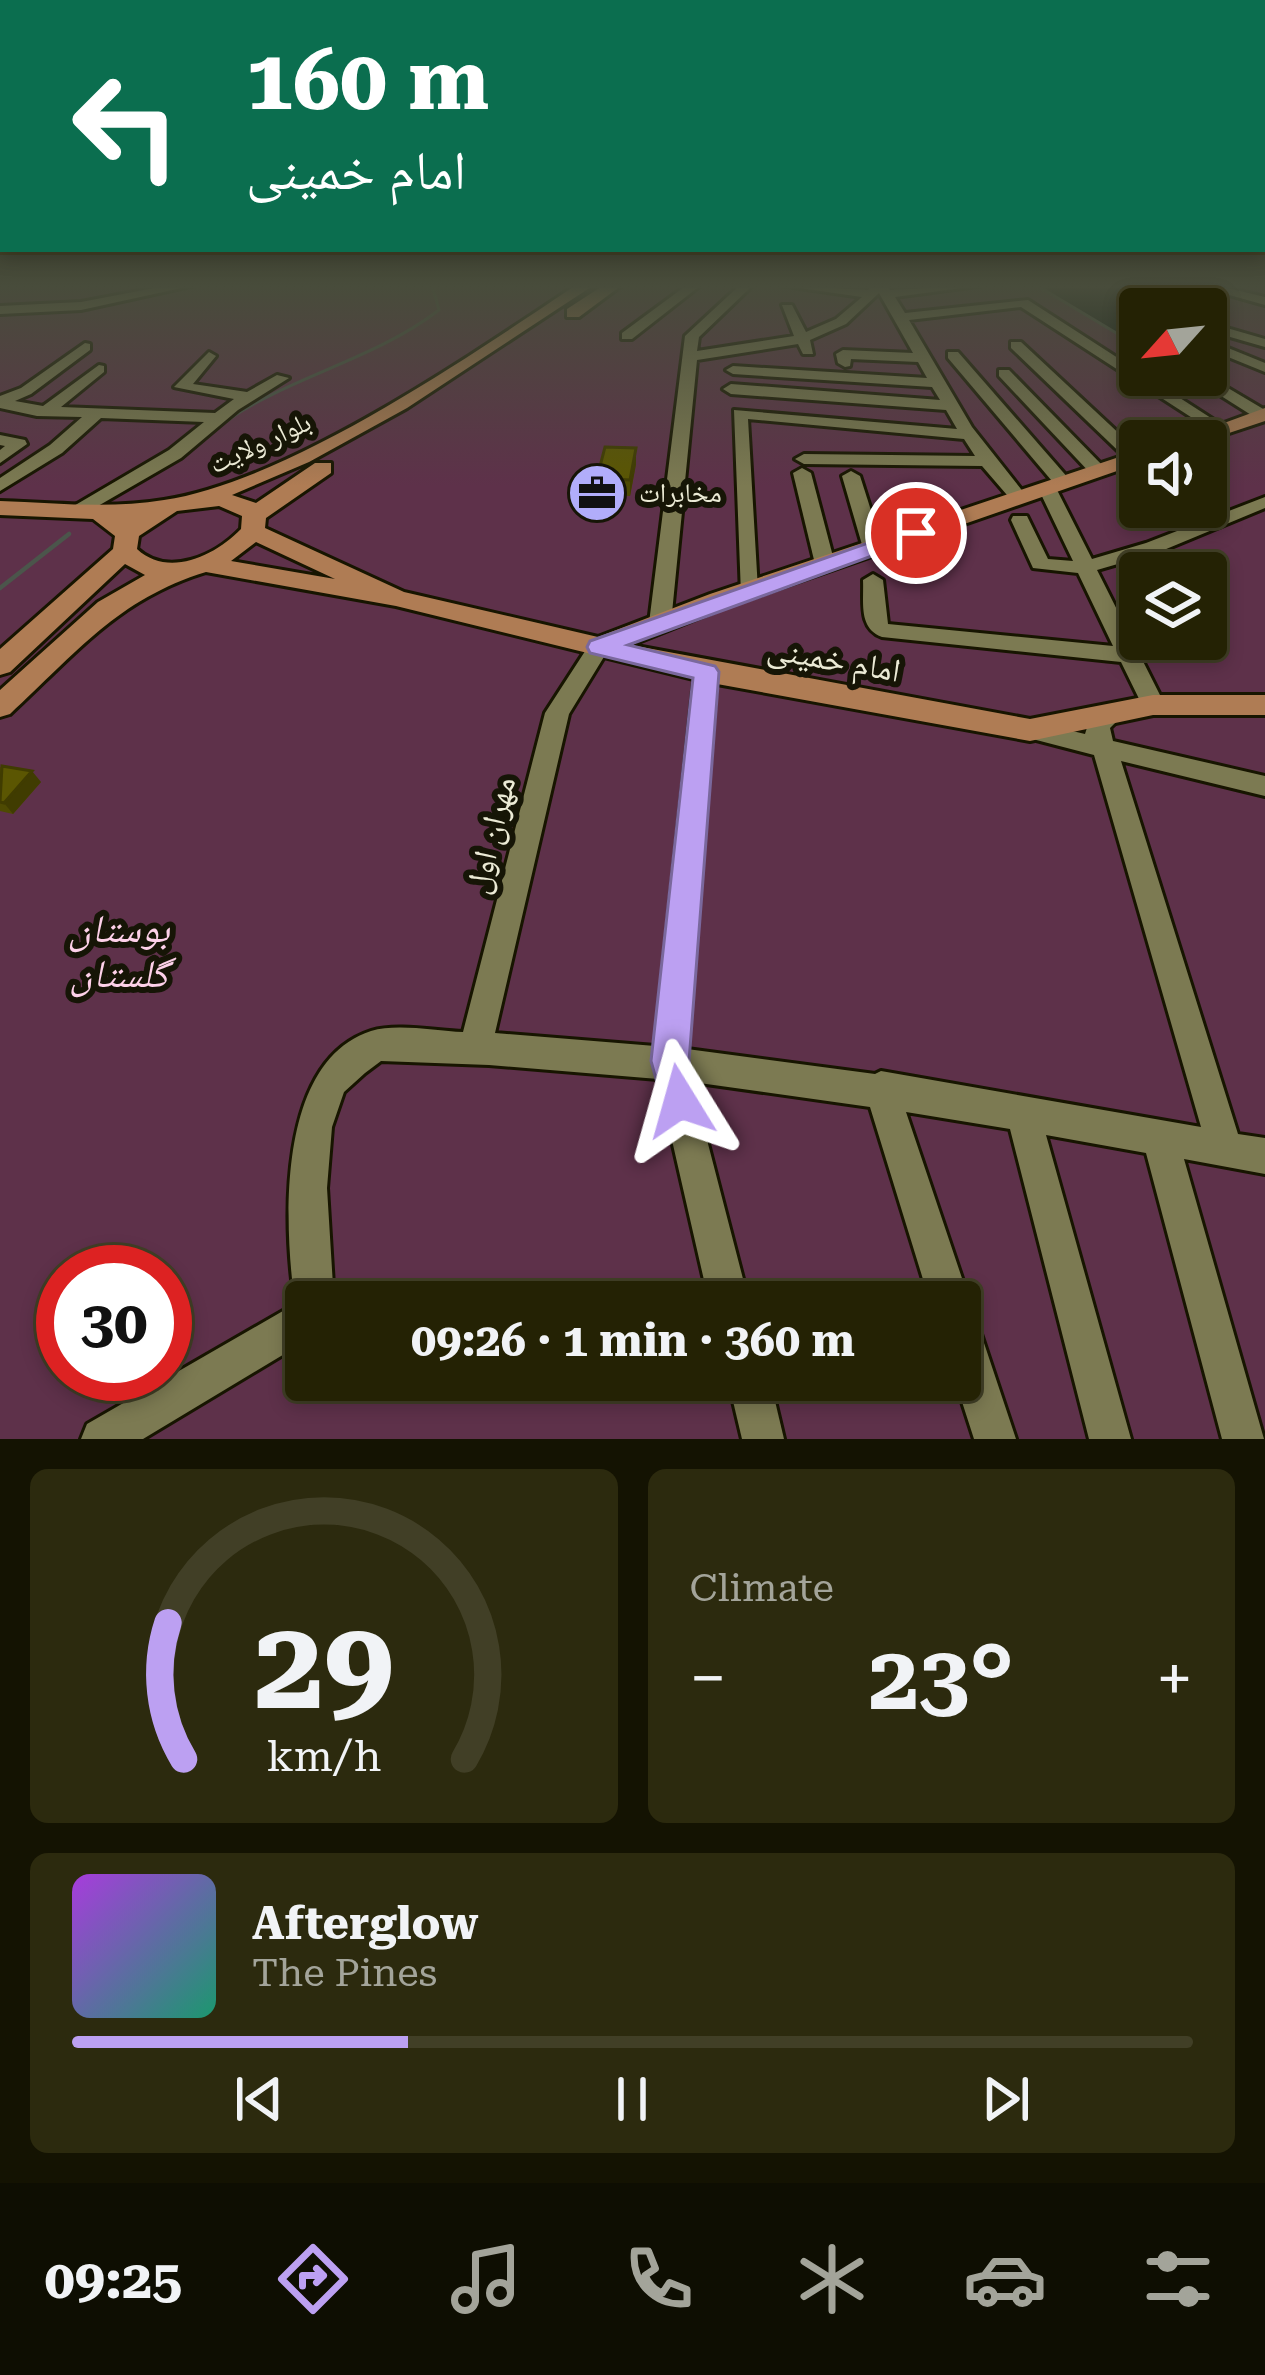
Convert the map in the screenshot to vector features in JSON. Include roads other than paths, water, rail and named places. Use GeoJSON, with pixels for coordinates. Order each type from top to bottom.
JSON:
{"type":"FeatureCollection","features":[{"type":"Feature","properties":{"kind":"main road","name":"بلوار ولایت"},"geometry":{"type":"LineString","coordinates":[[0,508],[89,512],[202,499],[257,479],[483,352]]}},
{"type":"Feature","properties":{"kind":"main road","name":"بلوار ولایت"},"geometry":{"type":"LineString","coordinates":[[206,564],[244,544],[254,523],[284,491],[513,352]]}},
{"type":"Feature","properties":{"kind":"main road"},"geometry":{"type":"LineString","coordinates":[[1227,427],[1263,414]]}},
{"type":"Feature","properties":{"kind":"main road"},"geometry":{"type":"LineString","coordinates":[[599,647],[873,548],[1019,509],[1055,486],[1119,465]]}},
{"type":"Feature","properties":{"kind":"main road"},"geometry":{"type":"LineString","coordinates":[[257,479],[264,489],[284,491]]}},
{"type":"Feature","properties":{"kind":"main road"},"geometry":{"type":"LineString","coordinates":[[202,499],[236,502],[254,523],[396,598]]}},
{"type":"Feature","properties":{"kind":"main road"},"geometry":{"type":"LineString","coordinates":[[0,665],[167,506]]}},
{"type":"Feature","properties":{"kind":"main road"},"geometry":{"type":"LineString","coordinates":[[89,512],[126,543],[141,566],[173,569],[206,564],[396,598]]}},
{"type":"Feature","properties":{"kind":"main road"},"geometry":{"type":"LineString","coordinates":[[0,707],[107,608],[173,569]]}},
{"type":"Feature","properties":{"kind":"main road"},"geometry":{"type":"LineString","coordinates":[[74,597],[105,590],[114,595],[107,608]]}},
{"type":"Feature","properties":{"kind":"main road","name":"امام خمینی"},"geometry":{"type":"LineString","coordinates":[[396,598],[706,672],[1030,730],[1154,705],[1265,705]]}},
{"type":"Feature","properties":{"kind":"street"},"geometry":{"type":"LineString","coordinates":[[0,402],[26,391],[78,352]]}},
{"type":"Feature","properties":{"kind":"street"},"geometry":{"type":"LineString","coordinates":[[660,623],[690,352]]}},
{"type":"Feature","properties":{"kind":"street"},"geometry":{"type":"LineString","coordinates":[[690,356],[717,352]]}},
{"type":"Feature","properties":{"kind":"street"},"geometry":{"type":"LineString","coordinates":[[809,352],[844,423]]}},
{"type":"Feature","properties":{"kind":"street"},"geometry":{"type":"LineString","coordinates":[[920,352],[1019,509],[1042,567],[1086,564],[1189,536],[1265,502]]}},
{"type":"Feature","properties":{"kind":"street"},"geometry":{"type":"LineString","coordinates":[[1024,352],[1119,440]]}},
{"type":"Feature","properties":{"kind":"street"},"geometry":{"type":"LineString","coordinates":[[1100,352],[1206,420]]}},
{"type":"Feature","properties":{"kind":"street"},"geometry":{"type":"LineString","coordinates":[[1228,352],[1265,368]]}},
{"type":"Feature","properties":{"kind":"street"},"geometry":{"type":"LineString","coordinates":[[845,363],[843,354],[923,358]]}},
{"type":"Feature","properties":{"kind":"street"},"geometry":{"type":"LineString","coordinates":[[953,355],[1055,486],[1119,634]]}},
{"type":"Feature","properties":{"kind":"street"},"geometry":{"type":"LineString","coordinates":[[209,356],[182,387],[249,397]]}},
{"type":"Feature","properties":{"kind":"street"},"geometry":{"type":"LineString","coordinates":[[47,411],[99,369]]}},
{"type":"Feature","properties":{"kind":"street"},"geometry":{"type":"LineString","coordinates":[[733,370],[939,382]]}},
{"type":"Feature","properties":{"kind":"street"},"geometry":{"type":"LineString","coordinates":[[1004,373],[1098,471]]}},
{"type":"Feature","properties":{"kind":"street"},"geometry":{"type":"LineString","coordinates":[[89,512],[282,378]]}},
{"type":"Feature","properties":{"kind":"street"},"geometry":{"type":"LineString","coordinates":[[730,389],[954,406]]}},
{"type":"Feature","properties":{"kind":"street"},"geometry":{"type":"LineString","coordinates":[[1227,393],[1263,414]]}},
{"type":"Feature","properties":{"kind":"street"},"geometry":{"type":"LineString","coordinates":[[0,402],[47,411],[220,418]]}},
{"type":"Feature","properties":{"kind":"street"},"geometry":{"type":"LineString","coordinates":[[0,486],[56,449],[97,413]]}},
{"type":"Feature","properties":{"kind":"street"},"geometry":{"type":"LineString","coordinates":[[748,590],[740,413],[972,435]]}},
{"type":"Feature","properties":{"kind":"street"},"geometry":{"type":"LineString","coordinates":[[0,440],[19,444],[0,458]]}},
{"type":"Feature","properties":{"kind":"street"},"geometry":{"type":"LineString","coordinates":[[826,564],[803,466],[989,460]]}},
{"type":"Feature","properties":{"kind":"street"},"geometry":{"type":"LineString","coordinates":[[851,476],[873,548]]}},
{"type":"Feature","properties":{"kind":"street"},"geometry":{"type":"LineString","coordinates":[[873,580],[875,623],[882,630],[1119,654]]}},
{"type":"Feature","properties":{"kind":"street","name":"مهران اول"},"geometry":{"type":"LineString","coordinates":[[475,1050],[557,713],[599,647]]}},
{"type":"Feature","properties":{"kind":"street"},"geometry":{"type":"LineString","coordinates":[[1132,660],[1154,705]]}},
{"type":"Feature","properties":{"kind":"street"},"geometry":{"type":"LineString","coordinates":[[706,672],[670,1061],[724,1281]]}},
{"type":"Feature","properties":{"kind":"street"},"geometry":{"type":"LineString","coordinates":[[1112,714],[1097,729],[1226,1149]]}},
{"type":"Feature","properties":{"kind":"street"},"geometry":{"type":"LineString","coordinates":[[1030,730],[1264,788]]}},
{"type":"Feature","properties":{"kind":"street"},"geometry":{"type":"LineString","coordinates":[[312,1281],[307,1232],[314,1137],[332,1078],[376,1045],[670,1061],[881,1088],[1265,1156]]}},
{"type":"Feature","properties":{"kind":"street"},"geometry":{"type":"LineString","coordinates":[[881,1088],[943,1281]]}},
{"type":"Feature","properties":{"kind":"street"},"geometry":{"type":"LineString","coordinates":[[1023,1114],[1109,1439]]}},
{"type":"Feature","properties":{"kind":"street"},"geometry":{"type":"LineString","coordinates":[[1160,1138],[1243,1439]]}},
{"type":"Feature","properties":{"kind":"street"},"geometry":{"type":"LineString","coordinates":[[102,1439],[285,1331]]}},
{"type":"Feature","properties":{"kind":"street"},"geometry":{"type":"LineString","coordinates":[[981,1396],[995,1439]]}},
{"type":"Feature","properties":{"kind":"street"},"geometry":{"type":"LineString","coordinates":[[753,1401],[763,1439]]}},
{"type":"Feature","properties":{"kind":"waterway"},"geometry":{"type":"LineString","coordinates":[[229,419],[366,352]]}},
{"type":"Feature","properties":{"kind":"waterway"},"geometry":{"type":"LineString","coordinates":[[223,423],[233,416]]}},
{"type":"Feature","properties":{"kind":"waterway"},"geometry":{"type":"LineString","coordinates":[[0,588],[69,534]]}},
{"type":"Feature","properties":{"kind":"place","name":"مخابرات"},"geometry":{"type":"Point","coordinates":[597,493]}},
{"type":"Feature","properties":{"kind":"park label","name":"بوستان گلستان"},"geometry":{"type":"Point","coordinates":[119,952]}}]}
